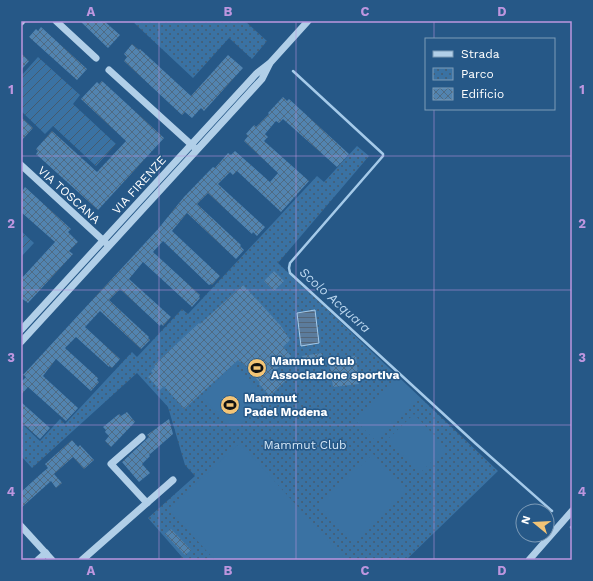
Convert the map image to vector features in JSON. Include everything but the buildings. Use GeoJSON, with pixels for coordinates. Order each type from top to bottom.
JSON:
{"type":"FeatureCollection","features":[{"type":"Feature","properties":{"kind":"street"},"geometry":{"type":"LineString","coordinates":[[56,21],[96,58]]}},
{"type":"Feature","properties":{"kind":"street","name":"VIA FIRENZE"},"geometry":{"type":"LineString","coordinates":[[21,330],[256,74],[270,63],[308,21]]}},
{"type":"Feature","properties":{"kind":"street","name":"VIA FIRENZE"},"geometry":{"type":"LineString","coordinates":[[21,341],[262,80],[270,63]]}},
{"type":"Feature","properties":{"kind":"street"},"geometry":{"type":"LineString","coordinates":[[109,70],[197,150]]}},
{"type":"Feature","properties":{"kind":"street","name":"VIA TOSCANA"},"geometry":{"type":"LineString","coordinates":[[21,165],[103,240]]}},
{"type":"Feature","properties":{"kind":"street"},"geometry":{"type":"LineString","coordinates":[[103,240],[109,246]]}},
{"type":"Feature","properties":{"kind":"street"},"geometry":{"type":"LineString","coordinates":[[142,437],[111,464],[147,503]]}},
{"type":"Feature","properties":{"kind":"street"},"geometry":{"type":"LineString","coordinates":[[82,560],[173,480]]}},
{"type":"Feature","properties":{"kind":"street"},"geometry":{"type":"LineString","coordinates":[[529,560],[572,511]]}},
{"type":"Feature","properties":{"kind":"street"},"geometry":{"type":"LineString","coordinates":[[21,526],[52,560]]}},
{"type":"Feature","properties":{"kind":"street"},"geometry":{"type":"LineString","coordinates":[[38,560],[46,553]]}},
{"type":"Feature","properties":{"kind":"green space"},"geometry":{"type":"Polygon","coordinates":[[[132,21],[245,21],[267,41],[252,59],[229,38],[193,78],[132,21]]]}},
{"type":"Feature","properties":{"kind":"green space"},"geometry":{"type":"Polygon","coordinates":[[[38,57],[80,95],[73,104],[116,144],[96,166],[53,126],[45,134],[21,111],[21,76],[38,57]]]}},
{"type":"Feature","properties":{"kind":"green space","name":"Mammut Club"},"geometry":{"type":"Polygon","coordinates":[[[357,146],[369,156],[278,263],[498,471],[406,560],[178,560],[182,557],[148,518],[195,476],[185,465],[168,407],[137,373],[32,468],[21,456],[21,423],[40,441],[60,419],[65,424],[132,352],[137,357],[182,309],[188,314],[317,176],[324,182],[357,146]]]}},
{"type":"Feature","properties":{"kind":"green space"},"geometry":{"type":"Polygon","coordinates":[[[21,231],[34,243],[21,257],[21,231]]]}},
{"type":"Feature","properties":{"kind":"green space"},"geometry":{"type":"Polygon","coordinates":[[[235,365],[267,400],[233,431],[201,396],[235,365]]]}},
{"type":"Feature","properties":{"kind":"green space"},"geometry":{"type":"Polygon","coordinates":[[[398,378],[417,398],[375,440],[355,420],[398,378]]]}},
{"type":"Feature","properties":{"kind":"green space"},"geometry":{"type":"Polygon","coordinates":[[[414,414],[446,448],[420,473],[388,439],[414,414]]]}},
{"type":"Feature","properties":{"kind":"green space"},"geometry":{"type":"Polygon","coordinates":[[[240,443],[346,560],[215,560],[168,509],[240,443]]]}},
{"type":"Feature","properties":{"kind":"green space"},"geometry":{"type":"Polygon","coordinates":[[[373,454],[407,490],[353,541],[319,505],[373,454]]]}},
{"type":"Feature","properties":{"kind":"shaded area"},"geometry":{"type":"Polygon","coordinates":[[[315,310],[319,343],[301,346],[297,313],[315,310]]]}},
{"type":"Feature","properties":{"kind":"waterway","name":"Scolo Acquara"},"geometry":{"type":"LineString","coordinates":[[293,71],[383,154],[383,156],[290,263],[290,273],[475,443],[543,503]]}},
{"type":"Feature","properties":{"kind":"place","name":"Mammut Club Associazione sportiva"},"geometry":{"type":"Point","coordinates":[257,368]}},
{"type":"Feature","properties":{"kind":"place","name":"Mammut Padel Modena"},"geometry":{"type":"Point","coordinates":[230,405]}}]}
